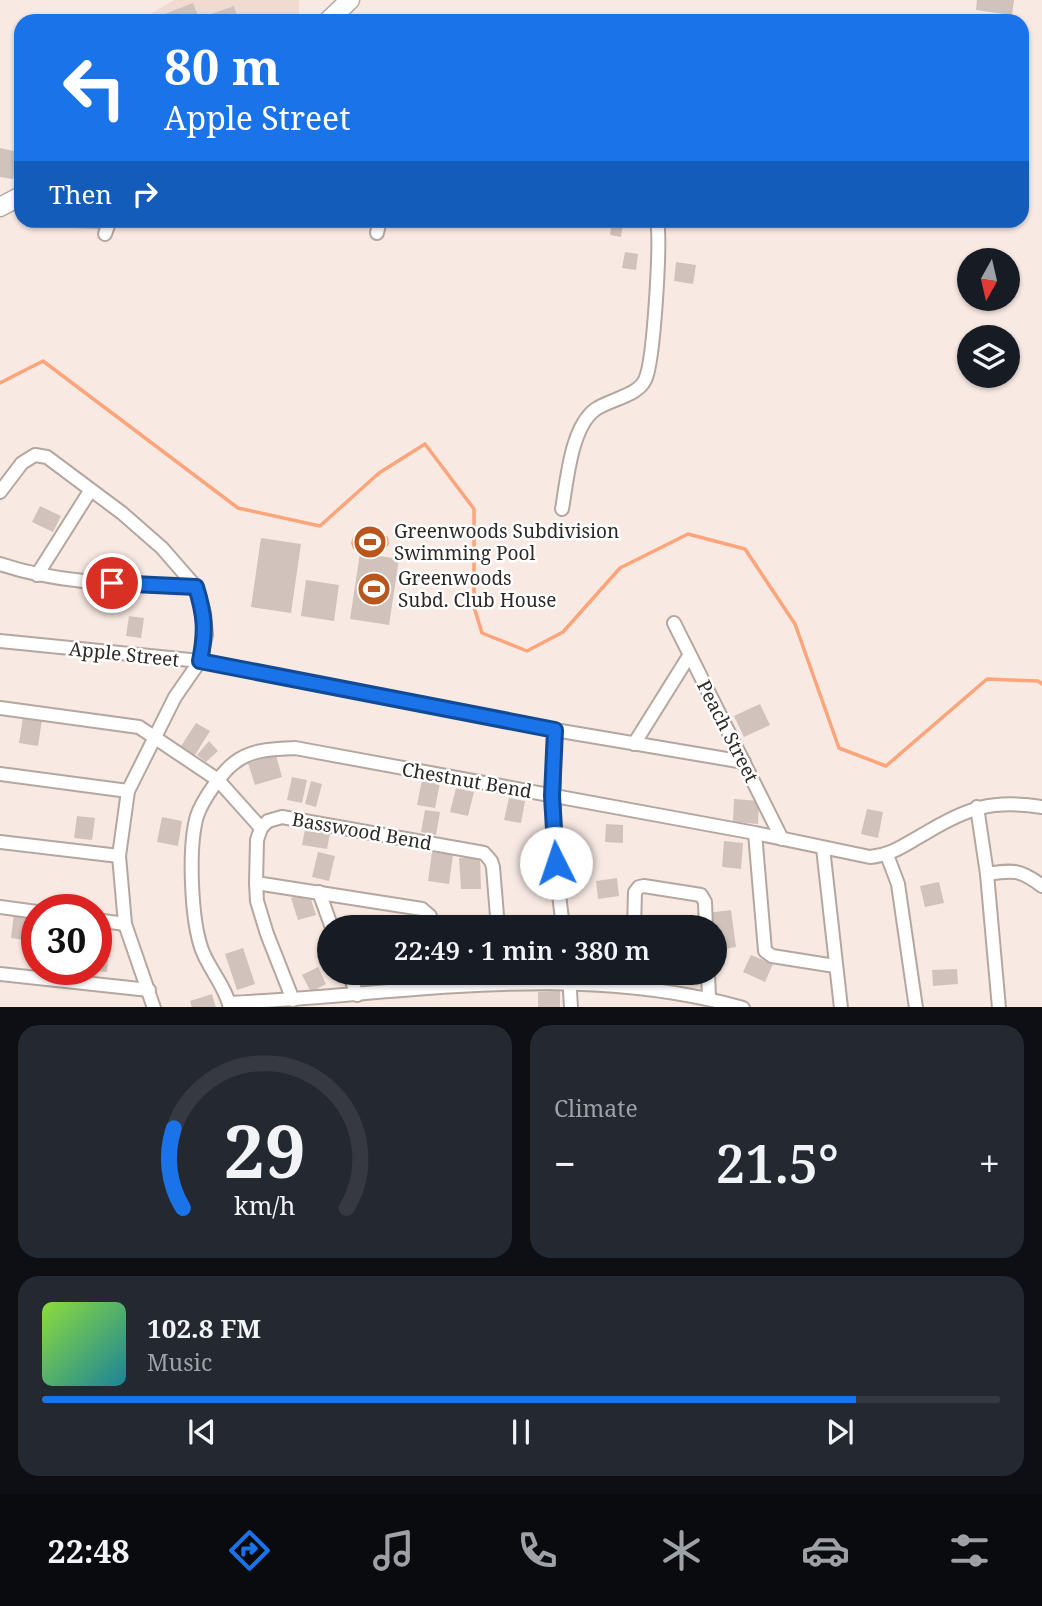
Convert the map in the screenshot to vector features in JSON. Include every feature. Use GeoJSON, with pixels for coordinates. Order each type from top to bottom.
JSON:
{"type":"FeatureCollection","features":[{"type":"Feature","properties":{"kind":"street"},"geometry":{"type":"LineString","coordinates":[[335,14],[350,0]]}},
{"type":"Feature","properties":{"kind":"street"},"geometry":{"type":"LineString","coordinates":[[105,234],[107,228]]}},
{"type":"Feature","properties":{"kind":"street"},"geometry":{"type":"LineString","coordinates":[[562,509],[571,458],[582,425],[595,410],[639,389],[649,370],[660,247],[658,228]]}},
{"type":"Feature","properties":{"kind":"street"},"geometry":{"type":"LineString","coordinates":[[0,492],[22,463],[35,455],[47,457],[122,513],[162,548],[196,587],[204,613],[206,635],[200,661],[153,736],[128,791],[119,856],[125,924],[155,1007]]}},
{"type":"Feature","properties":{"kind":"street"},"geometry":{"type":"LineString","coordinates":[[37,575],[90,491]]}},
{"type":"Feature","properties":{"kind":"street"},"geometry":{"type":"LineString","coordinates":[[0,564],[37,575],[112,583],[196,587]]}},
{"type":"Feature","properties":{"kind":"street","name":"Peach Street"},"geometry":{"type":"LineString","coordinates":[[674,623],[688,656],[782,839]]}},
{"type":"Feature","properties":{"kind":"street","name":"Apple Street"},"geometry":{"type":"LineString","coordinates":[[0,641],[200,661],[555,730],[744,762]]}},
{"type":"Feature","properties":{"kind":"street"},"geometry":{"type":"LineString","coordinates":[[634,744],[688,656]]}},
{"type":"Feature","properties":{"kind":"street"},"geometry":{"type":"LineString","coordinates":[[0,708],[139,727],[218,780],[261,828],[256,854],[257,901],[293,1000]]}},
{"type":"Feature","properties":{"kind":"street"},"geometry":{"type":"LineString","coordinates":[[555,730],[552,796],[561,915]]}},
{"type":"Feature","properties":{"kind":"street","name":"Chestnut Bend"},"geometry":{"type":"LineString","coordinates":[[230,1005],[201,948],[194,922],[192,850],[198,815],[218,780],[234,762],[259,751],[295,748],[755,833],[870,857],[887,855]]}},
{"type":"Feature","properties":{"kind":"street"},"geometry":{"type":"LineString","coordinates":[[0,774],[128,791]]}},
{"type":"Feature","properties":{"kind":"street"},"geometry":{"type":"LineString","coordinates":[[916,1007],[898,884],[887,855],[935,827],[977,807],[1008,802],[1042,807]]}},
{"type":"Feature","properties":{"kind":"street"},"geometry":{"type":"LineString","coordinates":[[977,807],[999,1007]]}},
{"type":"Feature","properties":{"kind":"street","name":"Basswood Bend"},"geometry":{"type":"LineString","coordinates":[[261,828],[268,821],[282,817],[484,853],[493,867],[497,915]]}},
{"type":"Feature","properties":{"kind":"street"},"geometry":{"type":"LineString","coordinates":[[755,833],[765,951],[772,956],[835,965]]}},
{"type":"Feature","properties":{"kind":"street"},"geometry":{"type":"LineString","coordinates":[[0,842],[119,856]]}},
{"type":"Feature","properties":{"kind":"street"},"geometry":{"type":"LineString","coordinates":[[823,848],[841,1007]]}},
{"type":"Feature","properties":{"kind":"street"},"geometry":{"type":"LineString","coordinates":[[986,874],[1012,870],[1027,874],[1042,886]]}},
{"type":"Feature","properties":{"kind":"street"},"geometry":{"type":"LineString","coordinates":[[256,883],[422,909],[429,915]]}},
{"type":"Feature","properties":{"kind":"street"},"geometry":{"type":"LineString","coordinates":[[635,915],[636,889],[644,886],[696,893],[703,898],[705,915]]}},
{"type":"Feature","properties":{"kind":"street"},"geometry":{"type":"LineString","coordinates":[[319,892],[327,915]]}},
{"type":"Feature","properties":{"kind":"street"},"geometry":{"type":"LineString","coordinates":[[0,907],[21,910]]}},
{"type":"Feature","properties":{"kind":"street"},"geometry":{"type":"LineString","coordinates":[[112,922],[125,924]]}},
{"type":"Feature","properties":{"kind":"street"},"geometry":{"type":"LineString","coordinates":[[0,974],[149,990]]}},
{"type":"Feature","properties":{"kind":"street"},"geometry":{"type":"LineString","coordinates":[[353,985],[356,995]]}},
{"type":"Feature","properties":{"kind":"street"},"geometry":{"type":"LineString","coordinates":[[230,1005],[456,985]]}},
{"type":"Feature","properties":{"kind":"street"},"geometry":{"type":"LineString","coordinates":[[570,985],[570,1007]]}},
{"type":"Feature","properties":{"kind":"street"},"geometry":{"type":"LineString","coordinates":[[654,985],[743,1007]]}},
{"type":"Feature","properties":{"kind":"street"},"geometry":{"type":"LineString","coordinates":[[708,985],[709,998]]}},
{"type":"Feature","properties":{"kind":"shaded area"},"geometry":{"type":"Polygon","coordinates":[[[174,0],[299,0],[299,14],[152,13],[174,0]]]}},
{"type":"Feature","properties":{"kind":"shaded area","name":"Greenwoods Subdivision Swimming Pool"},"geometry":{"type":"Polygon","coordinates":[[[378,530],[388,537],[389,544],[383,551],[374,553],[353,549],[353,537],[378,530]]]}},
{"type":"Feature","properties":{"kind":"building"},"geometry":{"type":"Polygon","coordinates":[[[977,0],[1014,0],[1012,14],[976,10],[977,0]]]}},
{"type":"Feature","properties":{"kind":"building"},"geometry":{"type":"Polygon","coordinates":[[[193,3],[197,14],[165,14],[193,3]]]}},
{"type":"Feature","properties":{"kind":"building"},"geometry":{"type":"Polygon","coordinates":[[[234,6],[237,14],[211,14],[234,6]]]}},
{"type":"Feature","properties":{"kind":"building"},"geometry":{"type":"Polygon","coordinates":[[[0,148],[14,151],[13,179],[0,177],[0,148]]]}},
{"type":"Feature","properties":{"kind":"building"},"geometry":{"type":"Polygon","coordinates":[[[611,228],[622,228],[621,237],[610,235],[611,228]]]}},
{"type":"Feature","properties":{"kind":"building"},"geometry":{"type":"Polygon","coordinates":[[[625,252],[638,254],[636,270],[622,268],[625,252]]]}},
{"type":"Feature","properties":{"kind":"building"},"geometry":{"type":"Polygon","coordinates":[[[676,262],[696,265],[693,284],[674,281],[676,262]]]}},
{"type":"Feature","properties":{"kind":"building"},"geometry":{"type":"Polygon","coordinates":[[[40,506],[61,516],[53,532],[32,522],[40,506]]]}},
{"type":"Feature","properties":{"kind":"building"},"geometry":{"type":"Polygon","coordinates":[[[261,538],[301,544],[291,613],[251,607],[261,538]]]}},
{"type":"Feature","properties":{"kind":"building","name":"Greenwoods Subd. Club House"},"geometry":{"type":"Polygon","coordinates":[[[360,553],[399,559],[389,625],[350,619],[360,553]]]}},
{"type":"Feature","properties":{"kind":"building"},"geometry":{"type":"Polygon","coordinates":[[[306,580],[339,585],[334,621],[301,616],[306,580]]]}},
{"type":"Feature","properties":{"kind":"building"},"geometry":{"type":"Polygon","coordinates":[[[129,616],[144,618],[141,638],[126,636],[129,616]]]}},
{"type":"Feature","properties":{"kind":"building"},"geometry":{"type":"Polygon","coordinates":[[[760,704],[770,725],[744,737],[734,716],[760,704]]]}},
{"type":"Feature","properties":{"kind":"building"},"geometry":{"type":"Polygon","coordinates":[[[23,717],[42,720],[38,746],[19,743],[23,717]]]}},
{"type":"Feature","properties":{"kind":"building"},"geometry":{"type":"Polygon","coordinates":[[[196,723],[210,731],[195,755],[181,746],[196,723]]]}},
{"type":"Feature","properties":{"kind":"building"},"geometry":{"type":"Polygon","coordinates":[[[209,741],[218,751],[206,762],[197,755],[209,741]]]}},
{"type":"Feature","properties":{"kind":"building"},"geometry":{"type":"Polygon","coordinates":[[[276,755],[282,777],[255,785],[248,763],[276,755]]]}},
{"type":"Feature","properties":{"kind":"building"},"geometry":{"type":"Polygon","coordinates":[[[292,777],[307,780],[302,803],[287,800],[292,777]]]}},
{"type":"Feature","properties":{"kind":"building"},"geometry":{"type":"Polygon","coordinates":[[[422,780],[440,783],[435,808],[417,805],[422,780]]]}},
{"type":"Feature","properties":{"kind":"building"},"geometry":{"type":"Polygon","coordinates":[[[311,781],[322,784],[316,807],[305,804],[311,781]]]}},
{"type":"Feature","properties":{"kind":"building"},"geometry":{"type":"Polygon","coordinates":[[[456,788],[474,792],[468,816],[450,812],[456,788]]]}},
{"type":"Feature","properties":{"kind":"building"},"geometry":{"type":"Polygon","coordinates":[[[509,798],[525,801],[521,823],[504,820],[509,798]]]}},
{"type":"Feature","properties":{"kind":"building"},"geometry":{"type":"Polygon","coordinates":[[[734,799],[759,801],[758,824],[733,822],[734,799]]]}},
{"type":"Feature","properties":{"kind":"building"},"geometry":{"type":"Polygon","coordinates":[[[867,809],[883,812],[878,838],[861,834],[867,809]]]}},
{"type":"Feature","properties":{"kind":"building"},"geometry":{"type":"Polygon","coordinates":[[[425,810],[440,812],[436,835],[421,832],[425,810]]]}},
{"type":"Feature","properties":{"kind":"building"},"geometry":{"type":"Polygon","coordinates":[[[77,816],[95,818],[92,840],[74,838],[77,816]]]}},
{"type":"Feature","properties":{"kind":"building"},"geometry":{"type":"Polygon","coordinates":[[[162,817],[182,821],[178,846],[157,842],[162,817]]]}},
{"type":"Feature","properties":{"kind":"building"},"geometry":{"type":"Polygon","coordinates":[[[306,824],[331,828],[327,849],[302,845],[306,824]]]}},
{"type":"Feature","properties":{"kind":"building"},"geometry":{"type":"Polygon","coordinates":[[[606,824],[623,825],[623,843],[605,842],[606,824]]]}},
{"type":"Feature","properties":{"kind":"building"},"geometry":{"type":"Polygon","coordinates":[[[724,841],[743,843],[741,869],[722,867],[724,841]]]}},
{"type":"Feature","properties":{"kind":"building"},"geometry":{"type":"Polygon","coordinates":[[[318,852],[335,856],[329,881],[312,877],[318,852]]]}},
{"type":"Feature","properties":{"kind":"building"},"geometry":{"type":"Polygon","coordinates":[[[432,852],[453,855],[449,884],[428,881],[432,852]]]}},
{"type":"Feature","properties":{"kind":"building"},"geometry":{"type":"Polygon","coordinates":[[[480,857],[481,889],[461,889],[459,858],[480,857]]]}},
{"type":"Feature","properties":{"kind":"building"},"geometry":{"type":"Polygon","coordinates":[[[617,878],[619,896],[598,899],[596,881],[617,878]]]}},
{"type":"Feature","properties":{"kind":"building"},"geometry":{"type":"Polygon","coordinates":[[[939,882],[944,903],[925,907],[920,886],[939,882]]]}},
{"type":"Feature","properties":{"kind":"building"},"geometry":{"type":"Polygon","coordinates":[[[309,893],[316,915],[298,920],[291,898],[309,893]]]}},
{"type":"Feature","properties":{"kind":"building"},"geometry":{"type":"Polygon","coordinates":[[[731,910],[736,947],[727,949],[727,915],[707,913],[731,910]]]}},
{"type":"Feature","properties":{"kind":"building"},"geometry":{"type":"Polygon","coordinates":[[[14,913],[21,914],[21,940],[11,938],[14,913]]]}},
{"type":"Feature","properties":{"kind":"building"},"geometry":{"type":"Polygon","coordinates":[[[243,948],[255,984],[237,990],[225,954],[243,948]]]}},
{"type":"Feature","properties":{"kind":"building"},"geometry":{"type":"Polygon","coordinates":[[[751,955],[773,964],[765,982],[743,972],[751,955]]]}},
{"type":"Feature","properties":{"kind":"building"},"geometry":{"type":"Polygon","coordinates":[[[317,968],[317,985],[324,985],[311,992],[302,975],[317,968]]]}},
{"type":"Feature","properties":{"kind":"building"},"geometry":{"type":"Polygon","coordinates":[[[957,969],[958,984],[933,986],[932,970],[957,969]]]}},
{"type":"Feature","properties":{"kind":"building"},"geometry":{"type":"Polygon","coordinates":[[[560,991],[560,1007],[538,1007],[538,992],[560,991]]]}},
{"type":"Feature","properties":{"kind":"building"},"geometry":{"type":"Polygon","coordinates":[[[212,994],[216,1007],[192,1007],[190,1001],[212,994]]]}},
{"type":"Feature","properties":{"kind":"waterway"},"geometry":{"type":"LineString","coordinates":[[0,383],[43,361],[238,508],[320,526],[379,473],[425,444],[474,509],[474,607],[482,633],[527,651],[563,632],[620,568],[688,534],[745,549],[795,624],[839,748],[886,766],[987,679],[1038,681],[1042,684]]}},
{"type":"Feature","properties":{"kind":"place","name":"Greenwoods Subdivision Swimming Pool"},"geometry":{"type":"Point","coordinates":[370,542]}},
{"type":"Feature","properties":{"kind":"place","name":"Greenwoods Subd. Club House"},"geometry":{"type":"Point","coordinates":[374,589]}},
{"type":"Feature","properties":{"kind":"route"},"geometry":{"type":"LineString","coordinates":[[112,583],[196,587],[204,613],[206,635],[200,661],[555,730],[552,796],[556,863]]}}]}
